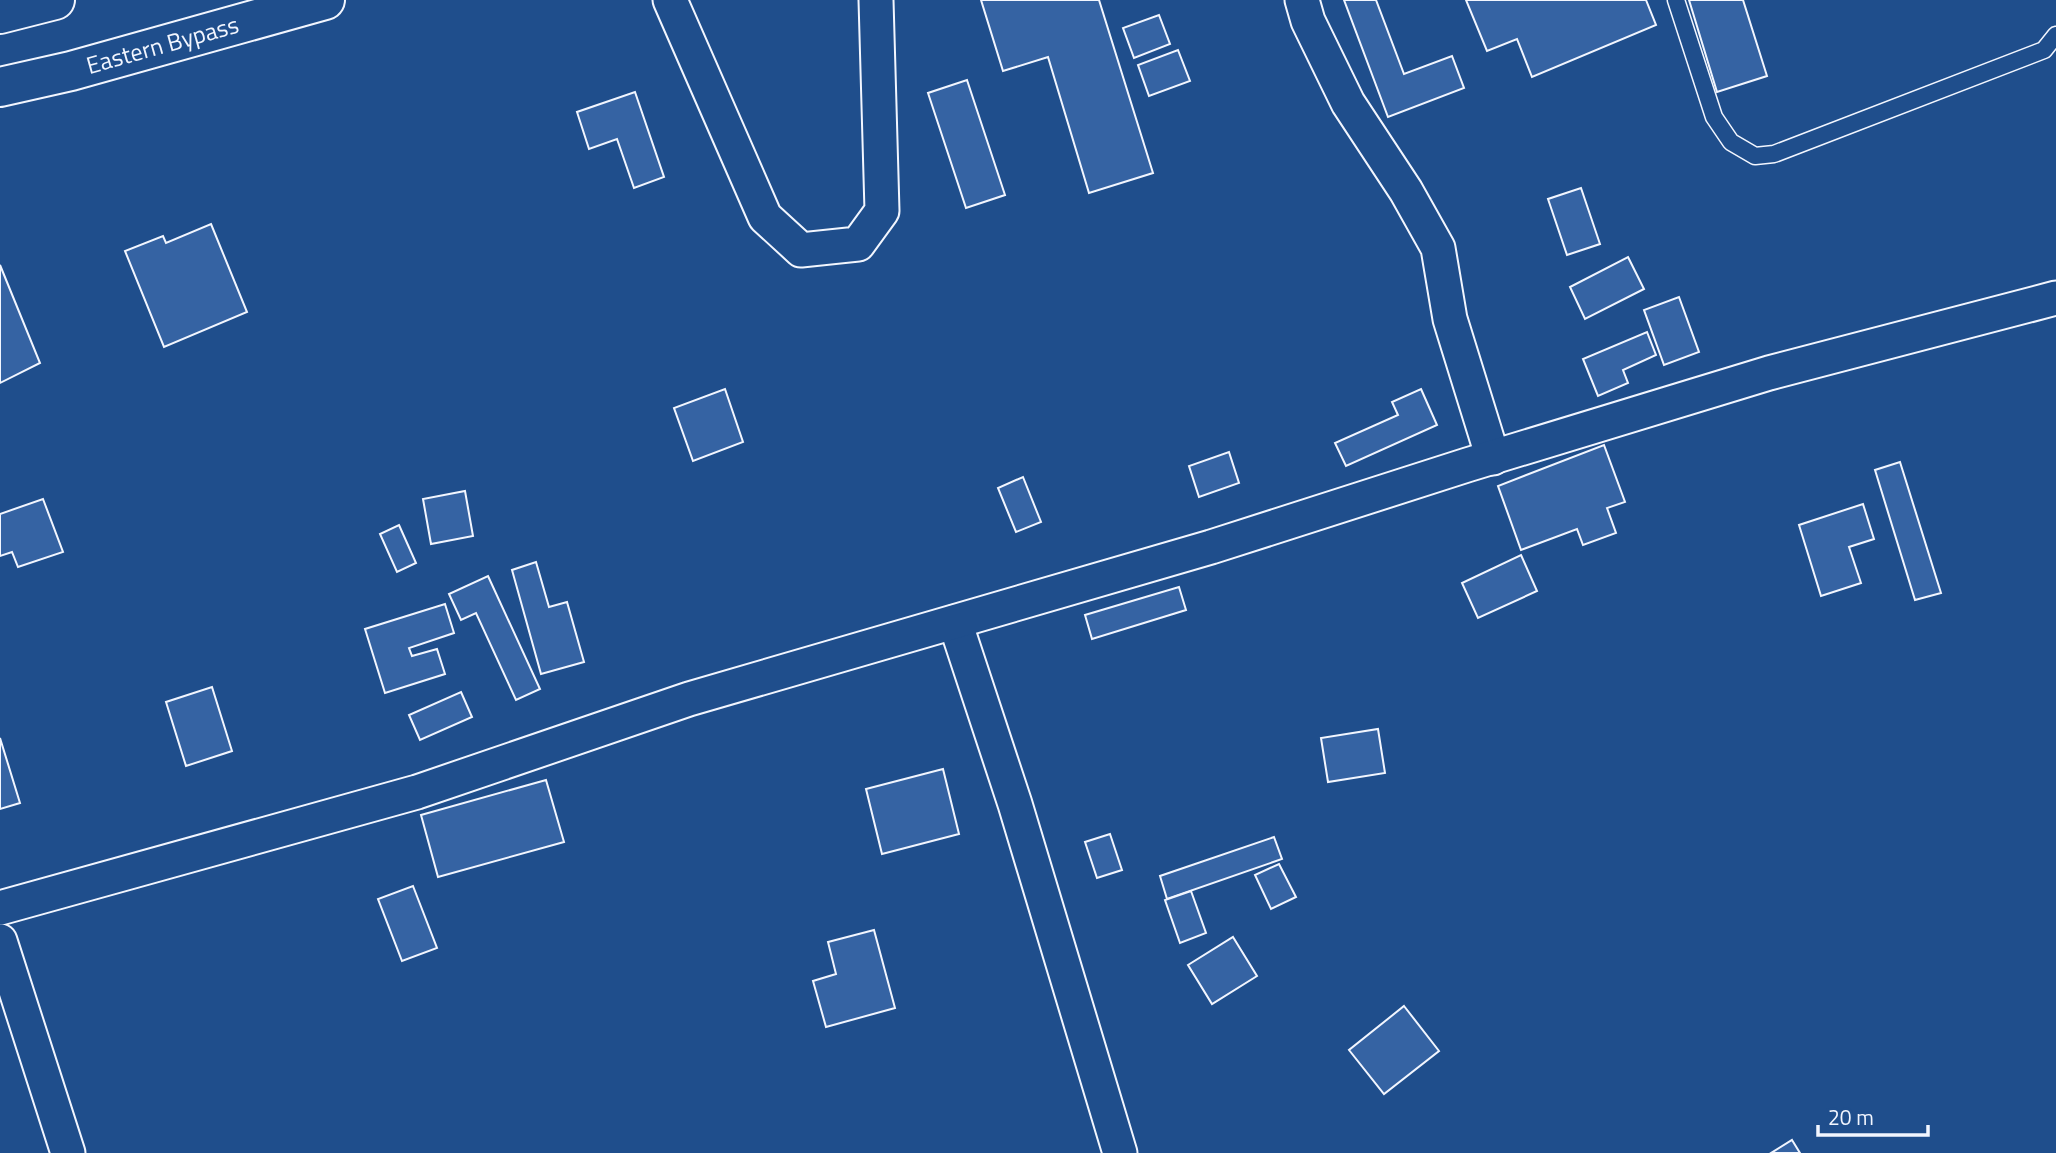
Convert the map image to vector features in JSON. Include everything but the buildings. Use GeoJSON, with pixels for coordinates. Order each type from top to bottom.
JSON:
{"type":"FeatureCollection","features":[{"type":"Feature","properties":{"kind":"main road"},"geometry":{"type":"LineString","coordinates":[[0,14],[55,0]]}},
{"type":"Feature","properties":{"kind":"main road","name":"Eastern Bypass"},"geometry":{"type":"LineString","coordinates":[[0,87],[84,67],[325,0]]}},
{"type":"Feature","properties":{"kind":"street"},"geometry":{"type":"LineString","coordinates":[[670,0],[765,217],[801,250],[858,244],[882,211],[876,0]]}},
{"type":"Feature","properties":{"kind":"street"},"geometry":{"type":"LineString","coordinates":[[1302,0],[1308,21],[1348,103],[1406,191],[1438,248],[1450,319],[1493,458]]}},
{"type":"Feature","properties":{"kind":"street"},"geometry":{"type":"LineString","coordinates":[[0,908],[416,792],[690,699],[1211,547],[1769,373],[2056,298]]}},
{"type":"Feature","properties":{"kind":"street"},"geometry":{"type":"LineString","coordinates":[[955,622],[1015,804],[1120,1153]]}},
{"type":"Feature","properties":{"kind":"street"},"geometry":{"type":"LineString","coordinates":[[0,941],[68,1153]]}},
{"type":"Feature","properties":{"kind":"lane"},"geometry":{"type":"LineString","coordinates":[[1676,0],[1714,117],[1731,142],[1755,156],[1774,154],[2044,50],[2056,35]]}}]}
